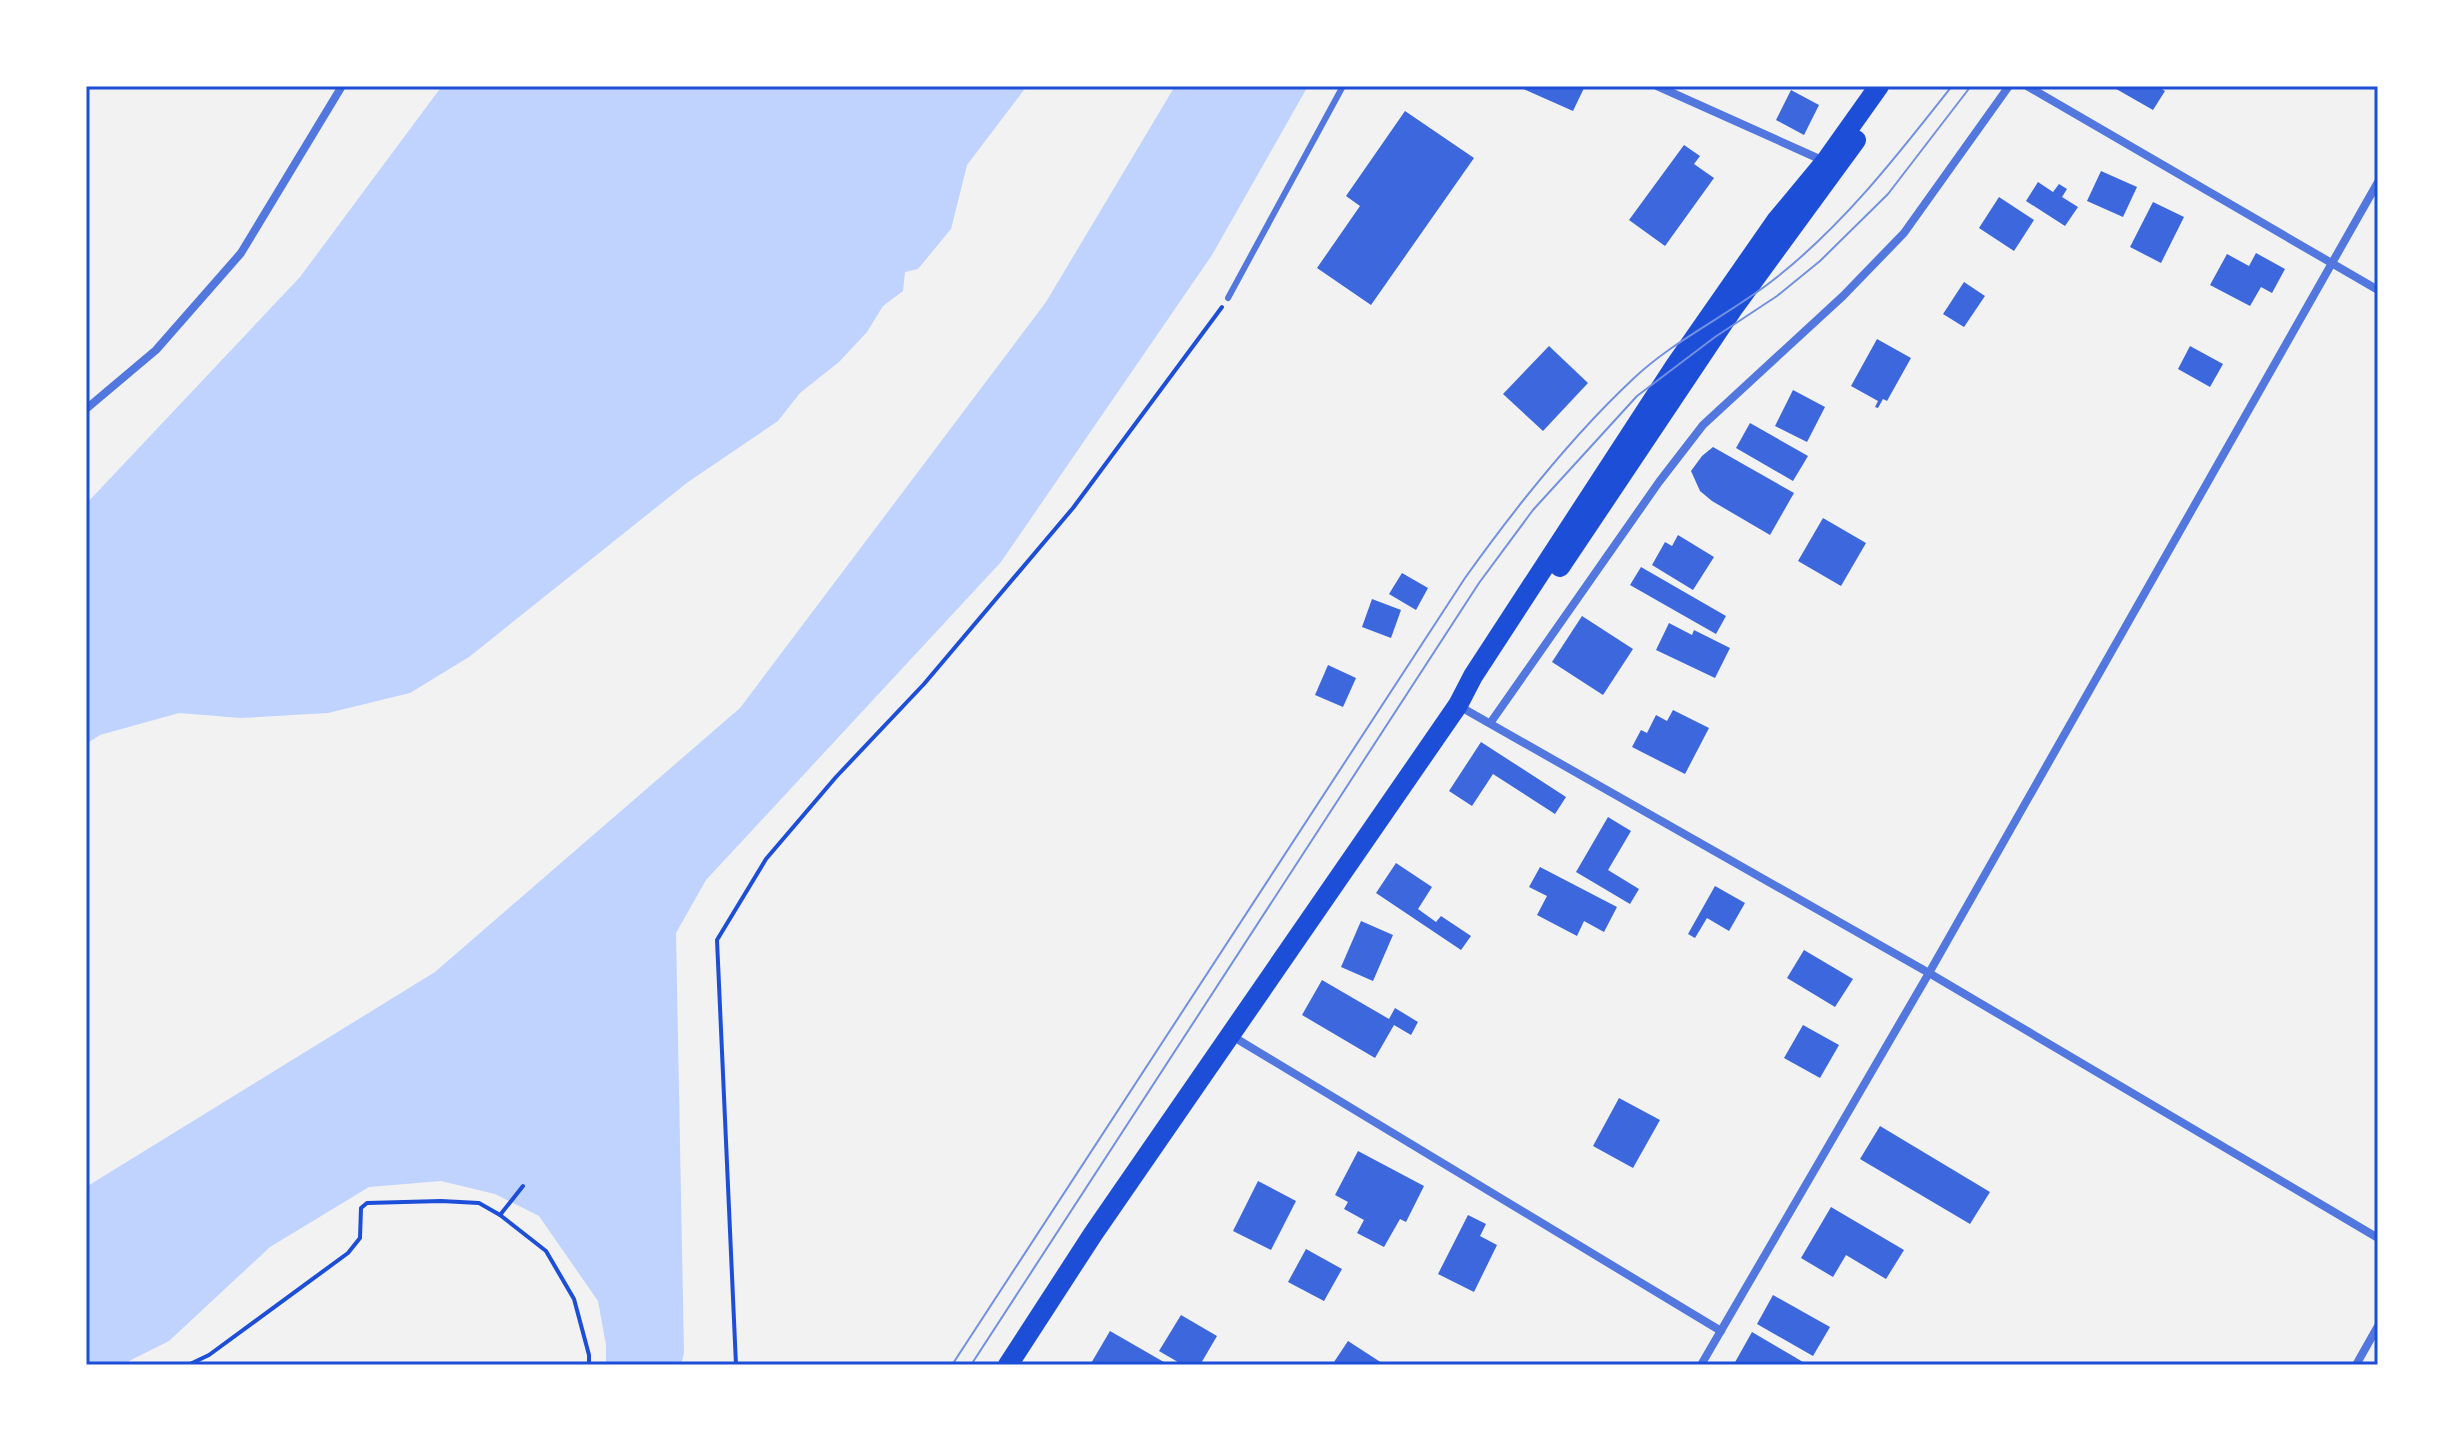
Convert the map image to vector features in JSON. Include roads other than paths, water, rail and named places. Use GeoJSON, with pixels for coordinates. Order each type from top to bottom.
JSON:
{"type":"FeatureCollection","features":[{"type":"Feature","properties":{"kind":"main road"},"geometry":{"type":"LineString","coordinates":[[1008,1365],[1093,1234],[1458,705],[1473,676],[1667,379],[1776,221],[1825,162],[1879,86]]}},
{"type":"Feature","properties":{"kind":"main road"},"geometry":{"type":"LineString","coordinates":[[1458,705],[1482,681],[1734,307],[1838,167],[1893,86]]}},
{"type":"Feature","properties":{"kind":"street"},"geometry":{"type":"LineString","coordinates":[[86,409],[156,350],[241,253],[342,86]]}},
{"type":"Feature","properties":{"kind":"street"},"geometry":{"type":"LineString","coordinates":[[1657,86],[1825,162]]}},
{"type":"Feature","properties":{"kind":"street"},"geometry":{"type":"LineString","coordinates":[[1491,722],[1659,482],[1703,425],[1843,296],[1904,233],[2009,86]]}},
{"type":"Feature","properties":{"kind":"street"},"geometry":{"type":"LineString","coordinates":[[2027,86],[2378,290]]}},
{"type":"Feature","properties":{"kind":"street"},"geometry":{"type":"LineString","coordinates":[[1701,1365],[1929,973],[2378,182]]}},
{"type":"Feature","properties":{"kind":"street"},"geometry":{"type":"LineString","coordinates":[[1458,705],[1929,973],[2378,1238]]}},
{"type":"Feature","properties":{"kind":"street"},"geometry":{"type":"LineString","coordinates":[[1231,1036],[1721,1331]]}},
{"type":"Feature","properties":{"kind":"street"},"geometry":{"type":"LineString","coordinates":[[2356,1365],[2378,1326]]}},
{"type":"Feature","properties":{"kind":"lane"},"geometry":{"type":"LineString","coordinates":[[1228,298],[1343,86]]}},
{"type":"Feature","properties":{"kind":"water"},"geometry":{"type":"Polygon","coordinates":[[[442,86],[1027,86],[967,165],[951,229],[918,269],[905,272],[903,291],[883,306],[867,332],[839,362],[800,393],[778,421],[688,482],[469,657],[410,693],[328,713],[241,718],[179,713],[100,735],[86,744],[86,504],[300,277],[442,86]]]}},
{"type":"Feature","properties":{"kind":"water"},"geometry":{"type":"Polygon","coordinates":[[[1175,86],[1308,86],[1212,255],[1001,562],[706,880],[676,933],[684,1353],[681,1365],[606,1365],[606,1345],[598,1301],[539,1216],[495,1194],[441,1181],[369,1187],[270,1247],[169,1341],[121,1365],[86,1365],[86,1187],[435,972],[740,708],[1046,302],[1175,86]]]}},
{"type":"Feature","properties":{"kind":"tram line"},"geometry":{"type":"LineString","coordinates":[[952,1365],[1465,578],[1524,500],[1565,449],[1633,379],[1683,340],[1772,281],[1822,238],[1889,164],[1952,86]]}},
{"type":"Feature","properties":{"kind":"tram line"},"geometry":{"type":"LineString","coordinates":[[971,1365],[1479,583],[1533,510],[1637,396],[1715,337],[1777,296],[1820,261],[1888,194],[1971,86]]}}]}
